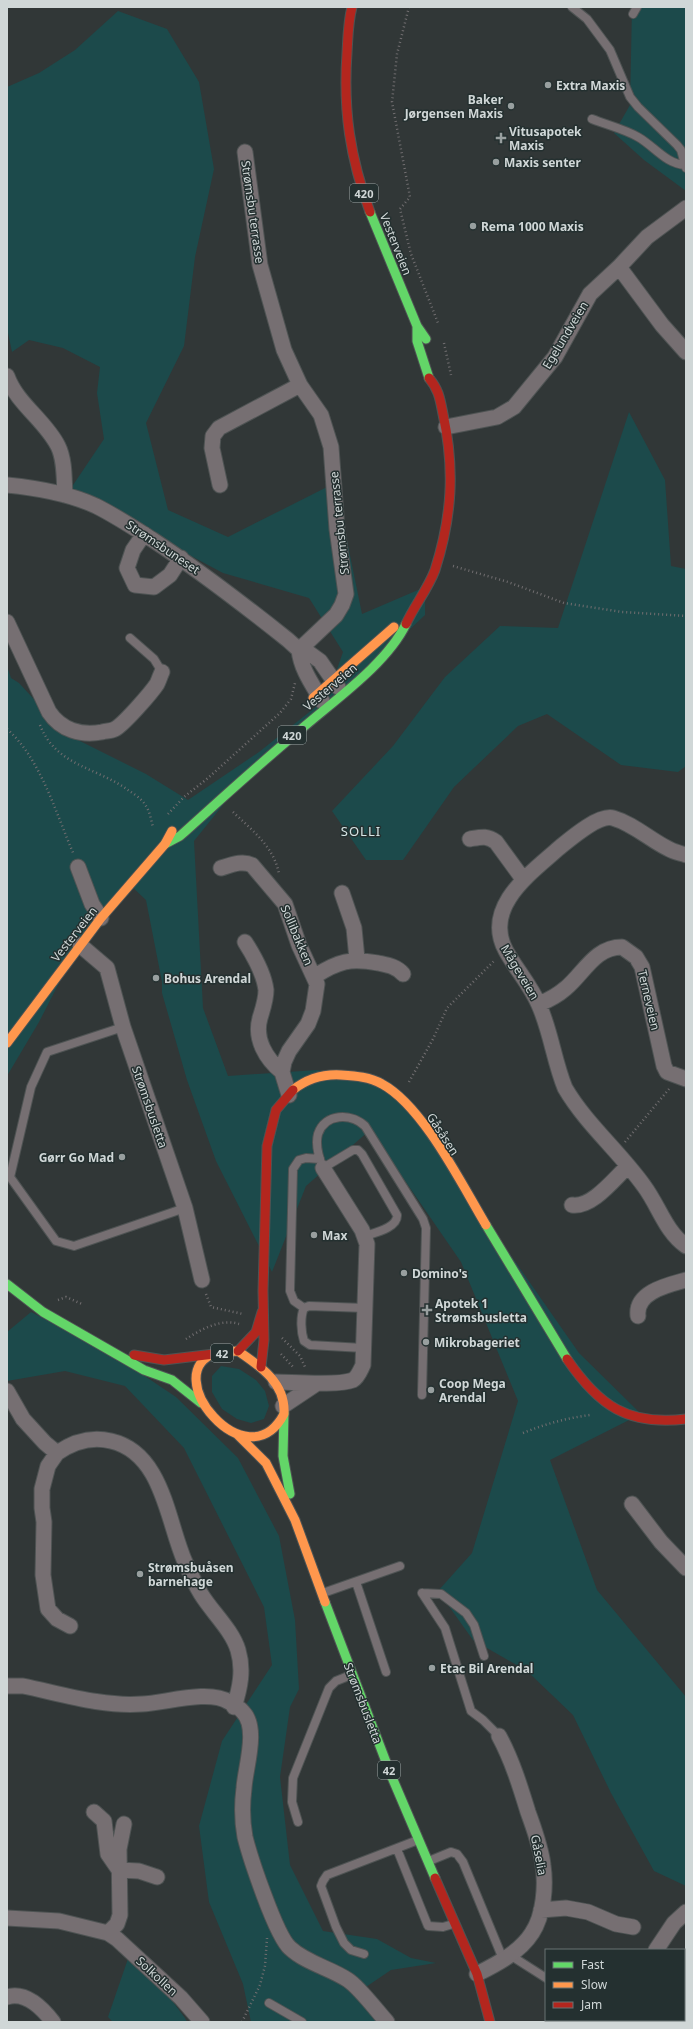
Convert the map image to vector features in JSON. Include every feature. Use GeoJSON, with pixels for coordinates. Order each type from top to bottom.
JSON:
{"type":"FeatureCollection","features":[{"type":"Feature","properties":{"kind":"main road","name":"Vesterveien"},"geometry":{"type":"LineString","coordinates":[[352,7],[349,19],[345,90],[347,125],[351,149],[366,202],[417,326],[429,342],[431,348]]}},
{"type":"Feature","properties":{"kind":"main road","name":"Vesterveien"},"geometry":{"type":"LineString","coordinates":[[347,51],[359,19]]}},
{"type":"Feature","properties":{"kind":"main road","name":"Vesterveien"},"geometry":{"type":"LineString","coordinates":[[165,844],[180,836],[325,706],[375,665],[399,638],[408,617],[434,572],[447,528],[452,479],[446,427],[437,387],[429,378],[418,341],[417,326]]}},
{"type":"Feature","properties":{"kind":"main road","name":"Vesterveien"},"geometry":{"type":"LineString","coordinates":[[437,387],[440,380],[438,372]]}},
{"type":"Feature","properties":{"kind":"main road","name":"Vesterveien"},"geometry":{"type":"LineString","coordinates":[[306,704],[408,617]]}},
{"type":"Feature","properties":{"kind":"main road","name":"Vesterveien"},"geometry":{"type":"LineString","coordinates":[[7,1043],[101,918],[165,844],[178,823]]}},
{"type":"Feature","properties":{"kind":"main road","name":"Gåsåsen"},"geometry":{"type":"LineString","coordinates":[[261,1367],[264,1338],[263,1311],[267,1152],[273,1118],[277,1109],[288,1095],[297,1087],[319,1076],[334,1075],[365,1078],[379,1082],[394,1090],[414,1112],[432,1136],[576,1371],[596,1394],[614,1408],[637,1419],[658,1421],[686,1419]]}},
{"type":"Feature","properties":{"kind":"main road","name":"42"},"geometry":{"type":"LineString","coordinates":[[7,1284],[43,1312],[144,1370],[172,1380],[184,1388],[218,1422],[237,1434],[257,1436],[274,1430],[284,1409],[281,1394],[276,1382],[261,1367],[238,1351],[175,1361],[150,1360],[102,1345]]}},
{"type":"Feature","properties":{"kind":"main road","name":"Gåsåsen"},"geometry":{"type":"LineString","coordinates":[[238,1351],[256,1332],[263,1311]]}},
{"type":"Feature","properties":{"kind":"main road","name":"42"},"geometry":{"type":"LineString","coordinates":[[204,1407],[194,1383],[198,1368],[214,1354]]}},
{"type":"Feature","properties":{"kind":"main road","name":"Strømsbusletta"},"geometry":{"type":"LineString","coordinates":[[284,1409],[283,1456],[295,1520]]}},
{"type":"Feature","properties":{"kind":"main road","name":"Strømsbusletta"},"geometry":{"type":"LineString","coordinates":[[237,1434],[266,1463],[295,1520],[352,1675],[391,1775],[477,1974],[490,2020]]}},
{"type":"Feature","properties":{"kind":"street","name":"Strømsbu terrasse"},"geometry":{"type":"LineString","coordinates":[[245,152],[260,265],[284,350],[300,385],[321,415],[331,447],[337,529],[346,594],[336,615],[299,650]]}},
{"type":"Feature","properties":{"kind":"street","name":"Egelundveien"},"geometry":{"type":"LineString","coordinates":[[446,427],[497,417],[514,407],[555,357],[590,294],[619,267],[647,237],[686,208]]}},
{"type":"Feature","properties":{"kind":"street"},"geometry":{"type":"LineString","coordinates":[[619,267],[662,325],[686,352]]}},
{"type":"Feature","properties":{"kind":"street"},"geometry":{"type":"LineString","coordinates":[[7,376],[15,392],[51,435],[59,447],[62,460],[65,495]]}},
{"type":"Feature","properties":{"kind":"street"},"geometry":{"type":"LineString","coordinates":[[220,485],[212,448],[213,436],[220,428],[300,385]]}},
{"type":"Feature","properties":{"kind":"street","name":"Strømsbuneset"},"geometry":{"type":"LineString","coordinates":[[7,485],[32,487],[65,495],[95,506],[132,525],[181,558],[282,635],[299,650],[309,653],[320,661],[341,693]]}},
{"type":"Feature","properties":{"kind":"street"},"geometry":{"type":"LineString","coordinates":[[144,534],[133,550],[126,568],[135,585],[154,587],[170,575],[181,558]]}},
{"type":"Feature","properties":{"kind":"street"},"geometry":{"type":"LineString","coordinates":[[7,628],[55,721],[66,728],[81,733],[94,734],[114,729],[125,720],[157,683],[162,672]]}},
{"type":"Feature","properties":{"kind":"street"},"geometry":{"type":"LineString","coordinates":[[299,650],[300,660],[305,673],[325,706]]}},
{"type":"Feature","properties":{"kind":"street","name":"Mågeveien"},"geometry":{"type":"LineString","coordinates":[[686,855],[669,849],[636,829],[613,818],[605,818],[592,824],[569,840],[523,879],[514,890],[500,923],[500,936],[506,950],[539,1004],[565,1088],[572,1100],[617,1151],[645,1187],[670,1231],[686,1246]]}},
{"type":"Feature","properties":{"kind":"street"},"geometry":{"type":"LineString","coordinates":[[470,839],[485,836],[491,838],[500,847],[523,879]]}},
{"type":"Feature","properties":{"kind":"street","name":"Sollibakken"},"geometry":{"type":"LineString","coordinates":[[221,868],[235,863],[246,862],[252,865],[285,904],[299,945],[315,976],[317,995],[313,1011],[308,1024],[289,1051],[284,1062],[282,1072]]}},
{"type":"Feature","properties":{"kind":"street"},"geometry":{"type":"LineString","coordinates":[[78,867],[92,904],[101,918]]}},
{"type":"Feature","properties":{"kind":"street"},"geometry":{"type":"LineString","coordinates":[[342,893],[354,928],[357,959]]}},
{"type":"Feature","properties":{"kind":"street"},"geometry":{"type":"LineString","coordinates":[[246,942],[255,959],[266,989],[266,999],[258,1026],[260,1040],[264,1054],[282,1072],[288,1095]]}},
{"type":"Feature","properties":{"kind":"street","name":"Strømsbusletta"},"geometry":{"type":"LineString","coordinates":[[80,945],[107,968],[123,1027],[185,1208],[202,1280]]}},
{"type":"Feature","properties":{"kind":"street","name":"Terneveien"},"geometry":{"type":"LineString","coordinates":[[539,1004],[553,998],[566,988],[595,957],[605,950],[622,947],[636,957],[642,968],[650,997],[661,1058],[667,1072],[683,1078]]}},
{"type":"Feature","properties":{"kind":"street","name":"Sollibakken"},"geometry":{"type":"LineString","coordinates":[[315,976],[335,964],[357,959],[389,965],[399,970],[403,974]]}},
{"type":"Feature","properties":{"kind":"street"},"geometry":{"type":"LineString","coordinates":[[276,1382],[316,1384],[346,1382],[358,1376],[363,1365],[367,1252],[365,1236],[322,1163]]}},
{"type":"Feature","properties":{"kind":"street"},"geometry":{"type":"LineString","coordinates":[[572,1205],[580,1206],[588,1203],[628,1166]]}},
{"type":"Feature","properties":{"kind":"street"},"geometry":{"type":"LineString","coordinates":[[638,1316],[637,1308],[639,1303],[647,1295],[663,1286],[686,1280]]}},
{"type":"Feature","properties":{"kind":"street"},"geometry":{"type":"LineString","coordinates":[[284,1409],[316,1384]]}},
{"type":"Feature","properties":{"kind":"street"},"geometry":{"type":"LineString","coordinates":[[7,1391],[23,1419],[45,1443],[57,1453]]}},
{"type":"Feature","properties":{"kind":"street"},"geometry":{"type":"LineString","coordinates":[[70,1626],[57,1619],[48,1609],[43,1576],[44,1522],[42,1488],[48,1466],[57,1453],[70,1444],[81,1441],[104,1439],[122,1443],[131,1449],[146,1464],[162,1494],[184,1560],[201,1594],[238,1650],[241,1672],[240,1686],[234,1706]]}},
{"type":"Feature","properties":{"kind":"street"},"geometry":{"type":"LineString","coordinates":[[632,1504],[661,1542],[686,1568]]}},
{"type":"Feature","properties":{"kind":"street"},"geometry":{"type":"LineString","coordinates":[[7,1686],[23,1686],[121,1704],[142,1704],[208,1696],[221,1699],[244,1712],[249,1725],[251,1741],[244,1787],[243,1814],[245,1837],[280,1934],[289,1948],[304,1958],[349,1980],[387,2022]]}},
{"type":"Feature","properties":{"kind":"street","name":"Gåselia"},"geometry":{"type":"LineString","coordinates":[[477,1974],[507,1957],[523,1944],[533,1932],[541,1910],[544,1880],[543,1864],[522,1792],[508,1753],[499,1736]]}},
{"type":"Feature","properties":{"kind":"street"},"geometry":{"type":"LineString","coordinates":[[94,1812],[104,1821],[108,1854],[119,1870]]}},
{"type":"Feature","properties":{"kind":"street"},"geometry":{"type":"LineString","coordinates":[[108,1933],[117,1924],[120,1915],[119,1849],[124,1824]]}},
{"type":"Feature","properties":{"kind":"street"},"geometry":{"type":"LineString","coordinates":[[119,1870],[139,1871],[157,1877]]}},
{"type":"Feature","properties":{"kind":"street"},"geometry":{"type":"LineString","coordinates":[[541,1910],[566,1908],[588,1912],[616,1924],[633,1927]]}},
{"type":"Feature","properties":{"kind":"street"},"geometry":{"type":"LineString","coordinates":[[657,1949],[674,1923],[686,1912]]}},
{"type":"Feature","properties":{"kind":"street","name":"Solkollen"},"geometry":{"type":"LineString","coordinates":[[7,1918],[59,1921],[108,1933],[117,1939],[181,1998],[202,2022]]}},
{"type":"Feature","properties":{"kind":"street"},"geometry":{"type":"LineString","coordinates":[[7,1997],[21,1997],[33,2002],[53,2022]]}},
{"type":"Feature","properties":{"kind":"lane"},"geometry":{"type":"LineString","coordinates":[[572,7],[587,19],[610,50],[630,96],[638,107],[677,145],[686,166],[677,165],[670,161],[638,137],[592,119]]}},
{"type":"Feature","properties":{"kind":"lane"},"geometry":{"type":"LineString","coordinates":[[130,638],[154,659],[162,672]]}},
{"type":"Feature","properties":{"kind":"lane"},"geometry":{"type":"LineString","coordinates":[[123,1027],[48,1052],[31,1086],[10,1177],[56,1241],[74,1246],[185,1208]]}},
{"type":"Feature","properties":{"kind":"lane"},"geometry":{"type":"LineString","coordinates":[[322,1163],[318,1135],[322,1126],[342,1116],[351,1117],[358,1120],[365,1126],[423,1219],[427,1235],[422,1395]]}},
{"type":"Feature","properties":{"kind":"lane"},"geometry":{"type":"LineString","coordinates":[[304,1308],[294,1301],[290,1292],[293,1169],[299,1160],[306,1158],[322,1163],[353,1150],[358,1150],[362,1154],[398,1215],[398,1219],[390,1226],[380,1232],[365,1236]]}},
{"type":"Feature","properties":{"kind":"lane"},"geometry":{"type":"LineString","coordinates":[[304,1308],[310,1306],[365,1308]]}},
{"type":"Feature","properties":{"kind":"lane"},"geometry":{"type":"LineString","coordinates":[[304,1308],[302,1327],[304,1342],[310,1345],[363,1348]]}},
{"type":"Feature","properties":{"kind":"lane"},"geometry":{"type":"LineString","coordinates":[[322,1593],[400,1566]]}},
{"type":"Feature","properties":{"kind":"lane"},"geometry":{"type":"LineString","coordinates":[[356,1582],[386,1672]]}},
{"type":"Feature","properties":{"kind":"lane"},"geometry":{"type":"LineString","coordinates":[[484,1656],[474,1625],[466,1614],[441,1594],[422,1593],[445,1628],[471,1711],[483,1720],[499,1736]]}},
{"type":"Feature","properties":{"kind":"lane"},"geometry":{"type":"LineString","coordinates":[[298,1822],[292,1802],[293,1778],[329,1688],[336,1681],[352,1675]]}},
{"type":"Feature","properties":{"kind":"lane"},"geometry":{"type":"LineString","coordinates":[[364,1954],[351,1950],[344,1943],[323,1894],[322,1881],[327,1875],[419,1840]]}},
{"type":"Feature","properties":{"kind":"lane"},"geometry":{"type":"LineString","coordinates":[[397,1849],[428,1926],[443,1928],[455,1923]]}},
{"type":"Feature","properties":{"kind":"lane"},"geometry":{"type":"LineString","coordinates":[[428,1861],[451,1852],[457,1854],[463,1862],[507,1957],[545,1977]]}},
{"type":"Feature","properties":{"kind":"lane"},"geometry":{"type":"LineString","coordinates":[[269,2002],[302,2022]]}},
{"type":"Feature","properties":{"kind":"path"},"geometry":{"type":"LineString","coordinates":[[410,7],[397,54],[392,102],[410,197],[400,210],[410,254],[440,327]]}},
{"type":"Feature","properties":{"kind":"path"},"geometry":{"type":"LineString","coordinates":[[444,342],[453,382]]}},
{"type":"Feature","properties":{"kind":"path"},"geometry":{"type":"LineString","coordinates":[[449,564],[508,582],[564,603],[622,612],[686,616]]}},
{"type":"Feature","properties":{"kind":"path"},"geometry":{"type":"LineString","coordinates":[[7,730],[20,740],[37,767],[78,867]]}},
{"type":"Feature","properties":{"kind":"path"},"geometry":{"type":"LineString","coordinates":[[232,811],[264,842],[277,860],[280,875]]}},
{"type":"Feature","properties":{"kind":"path"},"geometry":{"type":"LineString","coordinates":[[406,1085],[416,1073],[447,1008],[506,950]]}},
{"type":"Feature","properties":{"kind":"path"},"geometry":{"type":"LineString","coordinates":[[617,1151],[683,1078]]}},
{"type":"Feature","properties":{"kind":"path"},"geometry":{"type":"LineString","coordinates":[[202,1280],[212,1307],[244,1314]]}},
{"type":"Feature","properties":{"kind":"path"},"geometry":{"type":"LineString","coordinates":[[66,1297],[82,1304]]}},
{"type":"Feature","properties":{"kind":"path"},"geometry":{"type":"LineString","coordinates":[[54,1302],[60,1306]]}},
{"type":"Feature","properties":{"kind":"path"},"geometry":{"type":"LineString","coordinates":[[181,1344],[204,1328],[233,1322],[245,1326]]}},
{"type":"Feature","properties":{"kind":"path"},"geometry":{"type":"LineString","coordinates":[[280,1336],[300,1356],[305,1366],[301,1370]]}},
{"type":"Feature","properties":{"kind":"path"},"geometry":{"type":"LineString","coordinates":[[276,1349],[298,1374]]}},
{"type":"Feature","properties":{"kind":"path"},"geometry":{"type":"LineString","coordinates":[[523,1433],[541,1425],[570,1417],[594,1415],[614,1408]]}},
{"type":"Feature","properties":{"kind":"path"},"geometry":{"type":"LineString","coordinates":[[242,2022],[260,1985],[265,1966],[268,1929],[276,1925]]}},
{"type":"Feature","properties":{"kind":"shaded area"},"geometry":{"type":"Polygon","coordinates":[[[632,7],[686,7],[686,191],[644,160],[614,133],[630,105],[632,7]]]}},
{"type":"Feature","properties":{"kind":"shaded area"},"geometry":{"type":"Polygon","coordinates":[[[118,11],[167,29],[199,82],[214,169],[195,257],[184,346],[146,423],[168,510],[228,537],[329,486],[344,526],[362,614],[425,587],[425,615],[297,736],[231,795],[194,841],[203,1008],[228,1076],[317,1070],[390,1082],[579,1353],[641,1414],[550,1460],[597,1590],[686,1697],[686,1886],[654,1871],[611,1793],[573,1715],[527,1671],[473,1640],[438,1591],[472,1553],[518,1401],[461,1262],[370,1130],[306,1186],[272,1272],[216,1161],[187,1080],[162,993],[162,982],[146,900],[130,885],[80,942],[39,1022],[7,1076],[7,666],[11,678],[19,683],[66,734],[146,774],[188,800],[259,752],[327,698],[343,652],[309,598],[223,573],[69,491],[104,439],[97,393],[100,367],[63,348],[29,340],[12,352],[7,328],[7,87],[39,73],[75,50],[118,11]]]}},
{"type":"Feature","properties":{"kind":"shaded area"},"geometry":{"type":"Polygon","coordinates":[[[629,412],[665,480],[671,566],[686,569],[686,766],[678,772],[621,765],[547,714],[518,726],[454,787],[403,860],[366,860],[332,811],[393,746],[445,677],[500,626],[558,628],[629,412]]]}},
{"type":"Feature","properties":{"kind":"shaded area"},"geometry":{"type":"Polygon","coordinates":[[[31,1312],[103,1348],[176,1397],[238,1458],[279,1536],[295,1620],[299,1689],[290,1707],[280,1777],[290,1865],[323,1931],[377,1939],[411,1958],[436,1963],[391,1970],[357,1993],[383,2022],[251,2022],[243,1984],[209,1902],[199,1826],[222,1741],[272,1665],[264,1607],[184,1448],[125,1386],[65,1371],[7,1381],[7,1332],[31,1312]]]}},
{"type":"Feature","properties":{"kind":"shaded area"},"geometry":{"type":"Polygon","coordinates":[[[221,1366],[239,1369],[256,1380],[265,1391],[269,1406],[264,1419],[251,1423],[237,1419],[222,1409],[212,1392],[212,1376],[221,1366]]]}},
{"type":"Feature","properties":{"kind":"shaded area"},"geometry":{"type":"Polygon","coordinates":[[[132,1947],[187,2022],[113,2022],[108,2017],[132,1947]]]}},
{"type":"Feature","properties":{"kind":"traffic: fast"},"geometry":{"type":"LineString","coordinates":[[370,212],[417,326],[426,339]]}},
{"type":"Feature","properties":{"kind":"traffic: fast"},"geometry":{"type":"LineString","coordinates":[[417,326],[417,341],[429,378]]}},
{"type":"Feature","properties":{"kind":"traffic: fast"},"geometry":{"type":"LineString","coordinates":[[165,844],[180,836],[269,757],[358,682],[386,654],[406,624]]}},
{"type":"Feature","properties":{"kind":"traffic: fast"},"geometry":{"type":"LineString","coordinates":[[486,1225],[567,1359]]}},
{"type":"Feature","properties":{"kind":"traffic: fast"},"geometry":{"type":"LineString","coordinates":[[7,1284],[43,1312],[144,1370],[172,1380],[201,1403]]}},
{"type":"Feature","properties":{"kind":"traffic: fast"},"geometry":{"type":"LineString","coordinates":[[284,1413],[283,1456],[290,1494]]}},
{"type":"Feature","properties":{"kind":"traffic: fast"},"geometry":{"type":"LineString","coordinates":[[325,1602],[391,1775],[435,1878]]}},
{"type":"Feature","properties":{"kind":"traffic: slow"},"geometry":{"type":"LineString","coordinates":[[313,698],[394,627]]}},
{"type":"Feature","properties":{"kind":"traffic: slow"},"geometry":{"type":"LineString","coordinates":[[7,1043],[101,918],[165,844],[172,831]]}},
{"type":"Feature","properties":{"kind":"traffic: slow"},"geometry":{"type":"LineString","coordinates":[[293,1090],[304,1082],[328,1075],[363,1077],[382,1084],[397,1095],[427,1128],[486,1225]]}},
{"type":"Feature","properties":{"kind":"traffic: slow"},"geometry":{"type":"LineString","coordinates":[[238,1351],[263,1369],[270,1376],[281,1393],[284,1403],[284,1414],[268,1432],[249,1437],[230,1430],[214,1417],[201,1399],[196,1380],[200,1364],[216,1353],[238,1351]]}},
{"type":"Feature","properties":{"kind":"traffic: slow"},"geometry":{"type":"LineString","coordinates":[[237,1434],[266,1463],[295,1520],[325,1602]]}},
{"type":"Feature","properties":{"kind":"traffic: jam"},"geometry":{"type":"LineString","coordinates":[[352,7],[348,30],[346,74],[347,114],[357,172],[370,212]]}},
{"type":"Feature","properties":{"kind":"traffic: jam"},"geometry":{"type":"LineString","coordinates":[[406,624],[429,584],[435,570],[445,531],[450,493],[447,434],[439,395],[429,378]]}},
{"type":"Feature","properties":{"kind":"traffic: jam"},"geometry":{"type":"LineString","coordinates":[[261,1367],[264,1340],[263,1291],[267,1146],[276,1110],[293,1090]]}},
{"type":"Feature","properties":{"kind":"traffic: jam"},"geometry":{"type":"LineString","coordinates":[[238,1351],[256,1332],[262,1312]]}},
{"type":"Feature","properties":{"kind":"traffic: jam"},"geometry":{"type":"LineString","coordinates":[[134,1355],[164,1360],[214,1354]]}},
{"type":"Feature","properties":{"kind":"traffic: jam"},"geometry":{"type":"LineString","coordinates":[[567,1359],[591,1389],[603,1400],[617,1409],[631,1415],[647,1419],[686,1419]]}},
{"type":"Feature","properties":{"kind":"traffic: jam"},"geometry":{"type":"LineString","coordinates":[[435,1878],[477,1974],[490,2022]]}},
{"type":"Feature","properties":{"kind":"place","name":"Extra Maxis"},"geometry":{"type":"Point","coordinates":[548,85]}},
{"type":"Feature","properties":{"kind":"place","name":"Baker Jørgensen Maxis"},"geometry":{"type":"Point","coordinates":[511,106]}},
{"type":"Feature","properties":{"kind":"place","name":"Vitusapotek Maxis"},"geometry":{"type":"Point","coordinates":[501,138]}},
{"type":"Feature","properties":{"kind":"place","name":"Maxis senter"},"geometry":{"type":"Point","coordinates":[496,162]}},
{"type":"Feature","properties":{"kind":"place","name":"Rema 1000 Maxis"},"geometry":{"type":"Point","coordinates":[473,226]}},
{"type":"Feature","properties":{"kind":"place","name":"Bohus Arendal"},"geometry":{"type":"Point","coordinates":[156,978]}},
{"type":"Feature","properties":{"kind":"place","name":"Gørr Go Mad"},"geometry":{"type":"Point","coordinates":[122,1157]}},
{"type":"Feature","properties":{"kind":"place","name":"Max"},"geometry":{"type":"Point","coordinates":[314,1235]}},
{"type":"Feature","properties":{"kind":"place","name":"Domino's"},"geometry":{"type":"Point","coordinates":[404,1273]}},
{"type":"Feature","properties":{"kind":"place","name":"Apotek 1 Strømsbusletta"},"geometry":{"type":"Point","coordinates":[427,1310]}},
{"type":"Feature","properties":{"kind":"place","name":"Mikrobageriet"},"geometry":{"type":"Point","coordinates":[426,1342]}},
{"type":"Feature","properties":{"kind":"place","name":"Coop Mega Arendal"},"geometry":{"type":"Point","coordinates":[431,1390]}},
{"type":"Feature","properties":{"kind":"place","name":"Strømsbuåsen barnehage"},"geometry":{"type":"Point","coordinates":[140,1574]}},
{"type":"Feature","properties":{"kind":"place","name":"Etac Bil Arendal"},"geometry":{"type":"Point","coordinates":[432,1668]}},
{"type":"Feature","properties":{"kind":"district","name":"SOLLI"},"geometry":{"type":"Point","coordinates":[361,831]}}]}
